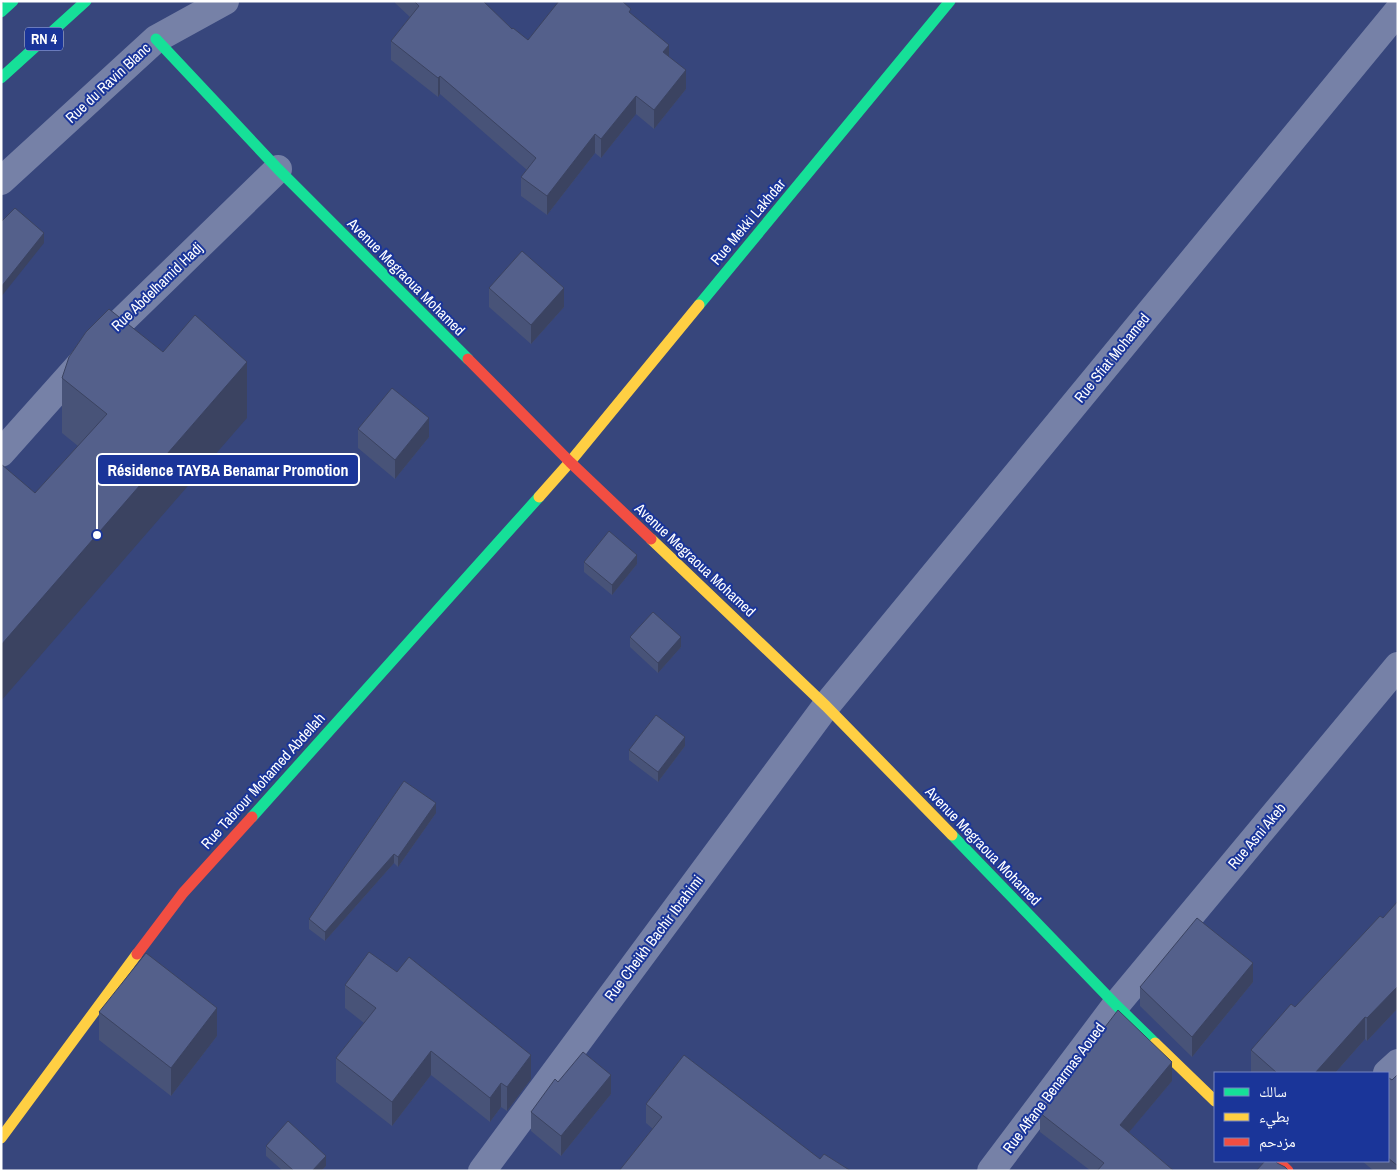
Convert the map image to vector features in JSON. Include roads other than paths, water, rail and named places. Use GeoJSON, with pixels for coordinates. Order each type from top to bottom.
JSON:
{"type":"FeatureCollection","features":[{"type":"Feature","properties":{"kind":"main road"},"geometry":{"type":"LineString","coordinates":[[1,12],[13,1]]}},
{"type":"Feature","properties":{"kind":"main road","name":"RN 4"},"geometry":{"type":"LineString","coordinates":[[1,78],[86,1]]}},
{"type":"Feature","properties":{"kind":"main road","name":"Rue Mekki Lakhdar"},"geometry":{"type":"LineString","coordinates":[[570,462],[950,1]]}},
{"type":"Feature","properties":{"kind":"main road","name":"Avenue Megraoua Mohamed"},"geometry":{"type":"LineString","coordinates":[[156,39],[278,169],[570,462],[826,706],[1116,1005],[1214,1099]]}},
{"type":"Feature","properties":{"kind":"main road","name":"Rue Tabrour Mohamed Abdellah"},"geometry":{"type":"LineString","coordinates":[[1,1138],[183,893],[570,462]]}},
{"type":"Feature","properties":{"kind":"street","name":"Rue du Ravin Blanc"},"geometry":{"type":"LineString","coordinates":[[1,181],[156,39],[225,1]]}},
{"type":"Feature","properties":{"kind":"street","name":"Rue Sfiat Mohamed"},"geometry":{"type":"LineString","coordinates":[[826,706],[1393,10]]}},
{"type":"Feature","properties":{"kind":"street","name":"Rue Abdelhamid Hadj"},"geometry":{"type":"LineString","coordinates":[[1,453],[100,342],[278,169]]}},
{"type":"Feature","properties":{"kind":"street","name":"Rue Asni Akeb"},"geometry":{"type":"LineString","coordinates":[[1116,1005],[1398,666]]}},
{"type":"Feature","properties":{"kind":"street","name":"Rue Cheikh Bachir Ibrahimi"},"geometry":{"type":"LineString","coordinates":[[482,1171],[826,706]]}},
{"type":"Feature","properties":{"kind":"street","name":"Rue Affane Benarmas Aoued"},"geometry":{"type":"LineString","coordinates":[[991,1171],[1116,1005]]}},
{"type":"Feature","properties":{"kind":"street"},"geometry":{"type":"LineString","coordinates":[[1388,1072],[1398,1063]]}},
{"type":"Feature","properties":{"kind":"place","name":"Résidence TAYBA Benamar Promotion"},"geometry":{"type":"Point","coordinates":[97,535]}}]}
